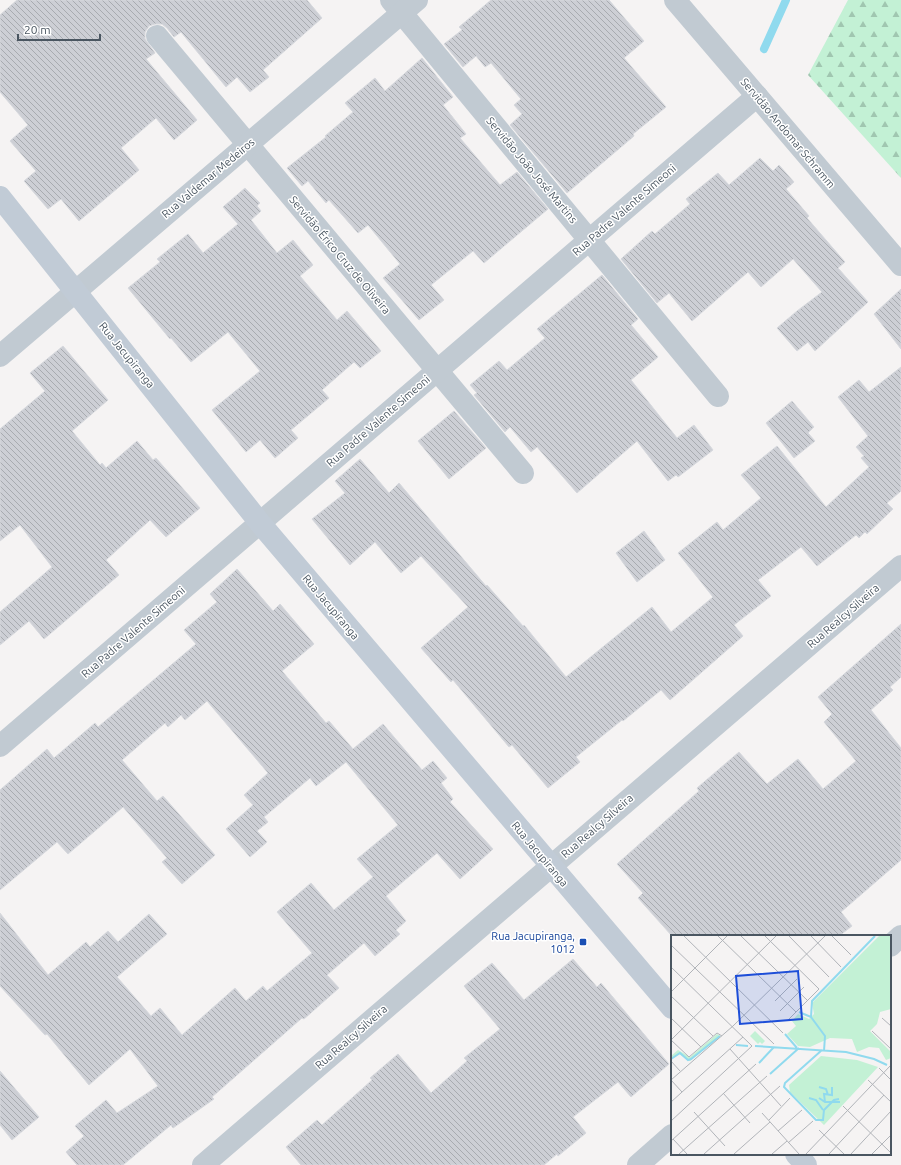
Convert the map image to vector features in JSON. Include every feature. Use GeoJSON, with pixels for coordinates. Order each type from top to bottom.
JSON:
{"type":"FeatureCollection","features":[{"type":"Feature","properties":{"kind":"street","name":"Servidão Andomar Schramm"},"geometry":{"type":"LineString","coordinates":[[675,0],[901,266]]}},
{"type":"Feature","properties":{"kind":"street","name":"Rua Valdemar Medeiros"},"geometry":{"type":"LineString","coordinates":[[0,356],[248,144],[403,4]]}},
{"type":"Feature","properties":{"kind":"street","name":"Servidão João José Martins"},"geometry":{"type":"LineString","coordinates":[[403,4],[589,240],[718,396]]}},
{"type":"Feature","properties":{"kind":"street","name":"Servidão Érico Cruz de Oliveira"},"geometry":{"type":"LineString","coordinates":[[157,36],[522,473]]}},
{"type":"Feature","properties":{"kind":"street","name":"Rua Padre Valente Simeoni"},"geometry":{"type":"LineString","coordinates":[[0,746],[757,96]]}},
{"type":"Feature","properties":{"kind":"street","name":"Rua Jacupiranga"},"geometry":{"type":"LineString","coordinates":[[0,197],[260,523],[671,1007]]}},
{"type":"Feature","properties":{"kind":"street","name":"Rua Realcy Silveira"},"geometry":{"type":"LineString","coordinates":[[203,1165],[901,566]]}},
{"type":"Feature","properties":{"kind":"street"},"geometry":{"type":"LineString","coordinates":[[891,945],[901,936]]}},
{"type":"Feature","properties":{"kind":"street"},"geometry":{"type":"LineString","coordinates":[[638,1165],[671,1136]]}},
{"type":"Feature","properties":{"kind":"street"},"geometry":{"type":"LineString","coordinates":[[797,1155],[806,1165]]}},
{"type":"Feature","properties":{"kind":"green space"},"geometry":{"type":"Polygon","coordinates":[[[848,0],[901,0],[901,178],[808,75],[848,0]]]}},
{"type":"Feature","properties":{"kind":"building"},"geometry":{"type":"Polygon","coordinates":[[[17,0],[307,0],[322,18],[263,70],[269,77],[250,92],[237,77],[226,87],[181,32],[174,37],[162,24],[149,26],[145,32],[145,39],[155,53],[146,59],[197,120],[174,140],[156,118],[121,148],[139,170],[79,221],[61,199],[48,209],[24,181],[36,171],[10,141],[28,125],[0,92],[0,15],[17,0]]]}},
{"type":"Feature","properties":{"kind":"building"},"geometry":{"type":"Polygon","coordinates":[[[491,0],[609,0],[644,41],[624,58],[666,107],[633,134],[634,136],[567,193],[510,125],[522,114],[514,105],[521,99],[491,63],[485,67],[476,56],[463,67],[444,44],[462,30],[459,27],[491,0]]]}},
{"type":"Feature","properties":{"kind":"building"},"geometry":{"type":"Polygon","coordinates":[[[422,58],[453,97],[443,105],[466,134],[460,138],[500,185],[517,172],[548,209],[484,263],[473,251],[431,285],[444,300],[419,320],[383,278],[400,264],[368,225],[358,233],[329,200],[326,203],[308,181],[302,186],[287,168],[326,137],[325,136],[353,112],[345,103],[375,78],[385,91],[422,58]]]}},
{"type":"Feature","properties":{"kind":"building"},"geometry":{"type":"Polygon","coordinates":[[[760,158],[773,171],[779,165],[794,182],[786,189],[809,216],[807,218],[845,262],[838,268],[868,302],[815,351],[808,342],[797,351],[777,328],[822,292],[793,259],[761,287],[748,272],[692,321],[669,293],[657,303],[621,259],[652,231],[655,234],[690,204],[686,199],[718,173],[729,185],[760,158]]]}},
{"type":"Feature","properties":{"kind":"building"},"geometry":{"type":"Polygon","coordinates":[[[245,188],[260,203],[257,206],[261,211],[251,220],[277,253],[293,240],[313,265],[300,276],[337,320],[347,311],[381,351],[360,368],[354,362],[322,390],[329,398],[291,430],[298,438],[275,458],[260,440],[246,452],[212,410],[260,371],[228,332],[191,362],[128,288],[160,262],[157,259],[188,234],[203,253],[238,224],[223,207],[245,188]]]}},
{"type":"Feature","properties":{"kind":"building"},"geometry":{"type":"Polygon","coordinates":[[[602,275],[638,319],[631,325],[658,357],[631,380],[677,438],[694,425],[713,450],[678,477],[676,475],[668,481],[637,441],[577,493],[537,447],[531,452],[510,427],[505,432],[474,395],[477,393],[470,385],[499,361],[507,370],[545,338],[537,329],[602,275]]]}},
{"type":"Feature","properties":{"kind":"building"},"geometry":{"type":"Polygon","coordinates":[[[901,289],[901,349],[874,314],[901,289]]]}},
{"type":"Feature","properties":{"kind":"building"},"geometry":{"type":"Polygon","coordinates":[[[63,346],[108,400],[72,431],[100,465],[102,463],[106,468],[137,441],[153,460],[156,458],[200,508],[166,537],[150,520],[106,560],[119,575],[44,639],[29,621],[0,645],[0,612],[52,567],[20,525],[0,541],[0,429],[45,391],[30,373],[63,346]]]}},
{"type":"Feature","properties":{"kind":"building"},"geometry":{"type":"Polygon","coordinates":[[[901,367],[901,491],[887,503],[893,509],[867,534],[865,532],[859,538],[856,535],[817,566],[801,547],[758,580],[771,596],[734,625],[743,636],[670,700],[661,690],[623,721],[622,720],[576,757],[580,762],[548,788],[512,745],[509,747],[453,680],[451,682],[421,648],[468,607],[421,556],[401,573],[375,542],[350,565],[312,519],[345,493],[335,481],[360,459],[389,493],[399,483],[486,586],[487,585],[523,626],[524,625],[566,677],[652,607],[671,632],[713,597],[678,553],[717,522],[723,530],[761,498],[741,475],[777,446],[826,507],[869,467],[861,458],[864,456],[856,447],[868,436],[838,397],[859,380],[869,392],[901,367]]]}},
{"type":"Feature","properties":{"kind":"building"},"geometry":{"type":"Polygon","coordinates":[[[792,401],[814,427],[808,433],[815,441],[794,458],[766,423],[792,401]]]}},
{"type":"Feature","properties":{"kind":"building"},"geometry":{"type":"Polygon","coordinates":[[[454,411],[486,448],[449,479],[418,441],[454,411]]]}},
{"type":"Feature","properties":{"kind":"building"},"geometry":{"type":"Polygon","coordinates":[[[644,531],[665,560],[637,582],[616,553],[644,531]]]}},
{"type":"Feature","properties":{"kind":"building"},"geometry":{"type":"Polygon","coordinates":[[[237,569],[273,611],[280,604],[314,644],[282,671],[326,723],[329,721],[353,749],[383,724],[422,770],[433,761],[447,778],[441,783],[453,799],[450,802],[493,849],[460,879],[437,853],[386,896],[406,921],[396,930],[400,934],[375,956],[364,943],[327,975],[339,988],[304,1019],[302,1018],[212,1097],[214,1099],[173,1128],[171,1125],[123,1165],[77,1165],[66,1152],[84,1136],[75,1126],[106,1100],[117,1113],[158,1086],[130,1049],[89,1085],[47,1034],[45,1035],[0,986],[0,913],[48,975],[86,942],[90,947],[108,931],[118,942],[149,914],[167,934],[117,977],[151,1016],[160,1008],[182,1035],[235,988],[246,1001],[263,986],[267,991],[312,953],[277,912],[311,883],[334,910],[373,877],[357,859],[398,825],[346,762],[316,786],[310,778],[264,817],[268,822],[257,831],[267,842],[250,857],[226,829],[253,805],[244,795],[268,773],[207,701],[185,720],[181,715],[168,727],[165,723],[122,760],[157,801],[163,796],[215,855],[182,884],[162,862],[167,858],[123,807],[68,854],[57,842],[0,890],[0,790],[47,749],[54,758],[95,723],[98,727],[196,644],[184,630],[217,602],[210,594],[237,569]]]}},
{"type":"Feature","properties":{"kind":"building"},"geometry":{"type":"Polygon","coordinates":[[[901,624],[901,677],[890,687],[893,690],[871,710],[901,748],[901,860],[841,912],[852,926],[840,935],[671,935],[638,898],[643,893],[617,864],[699,791],[697,788],[739,752],[767,784],[798,759],[823,789],[856,761],[824,722],[832,714],[818,697],[901,624]]]}},
{"type":"Feature","properties":{"kind":"building"},"geometry":{"type":"Polygon","coordinates":[[[573,959],[597,987],[601,983],[669,1064],[631,1097],[618,1082],[573,1117],[586,1133],[558,1156],[557,1154],[544,1165],[301,1165],[286,1147],[317,1120],[322,1125],[372,1080],[370,1078],[398,1054],[431,1093],[467,1061],[464,1058],[500,1029],[464,986],[492,963],[524,1000],[573,959]]]}},
{"type":"Feature","properties":{"kind":"building"},"geometry":{"type":"Polygon","coordinates":[[[0,1071],[39,1117],[12,1140],[0,1125],[0,1071]]]}},
{"type":"Feature","properties":{"kind":"waterway"},"geometry":{"type":"LineString","coordinates":[[764,49],[786,0]]}},
{"type":"Feature","properties":{"kind":"place","name":"Rua Jacupiranga, 1012"},"geometry":{"type":"Point","coordinates":[583,942]}}]}
